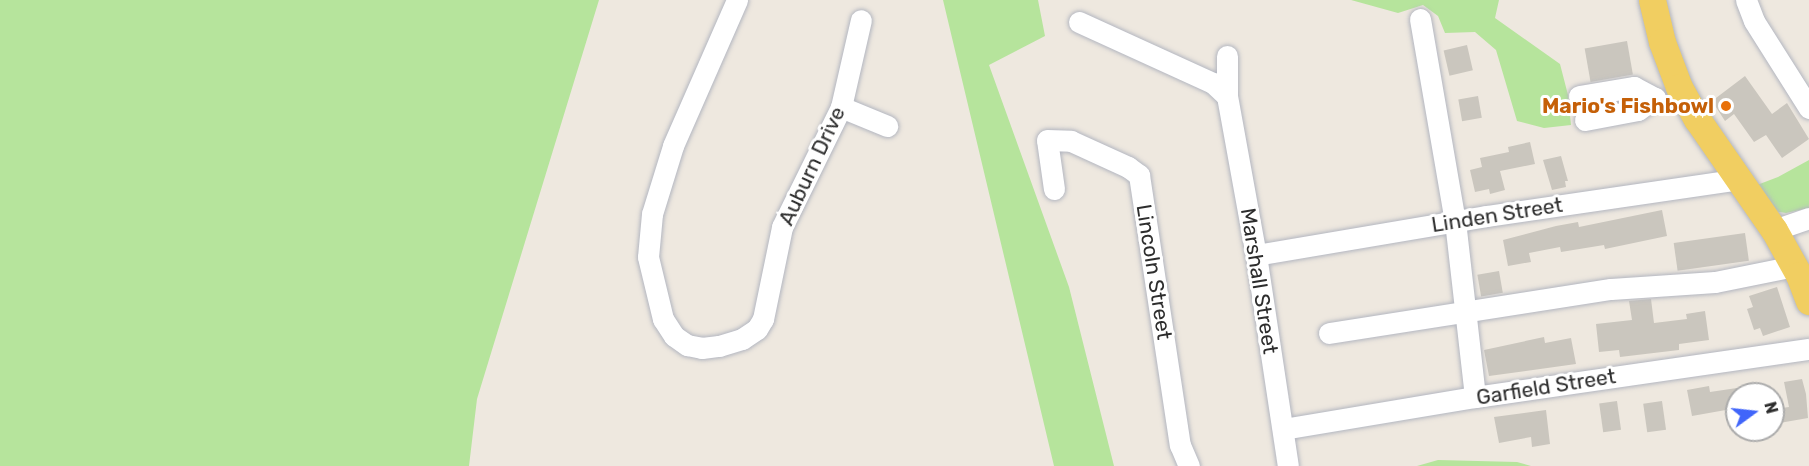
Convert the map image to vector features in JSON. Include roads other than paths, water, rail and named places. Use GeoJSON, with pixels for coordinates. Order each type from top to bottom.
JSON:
{"type":"FeatureCollection","features":[{"type":"Feature","properties":{"kind":"main road"},"geometry":{"type":"LineString","coordinates":[[1652,0],[1662,42],[1679,87],[1696,119],[1774,230],[1794,266],[1809,301]]}},
{"type":"Feature","properties":{"kind":"street","name":"Auburn Drive"},"geometry":{"type":"LineString","coordinates":[[736,0],[673,146],[652,214],[648,257],[656,297],[663,319],[674,336],[687,345],[719,346],[742,339],[757,329],[763,319],[782,227],[840,107],[861,21]]}},
{"type":"Feature","properties":{"kind":"street"},"geometry":{"type":"LineString","coordinates":[[1746,0],[1754,21],[1809,108]]}},
{"type":"Feature","properties":{"kind":"street"},"geometry":{"type":"LineString","coordinates":[[1420,19],[1455,221],[1475,397]]}},
{"type":"Feature","properties":{"kind":"street"},"geometry":{"type":"LineString","coordinates":[[1079,22],[1213,83],[1227,96]]}},
{"type":"Feature","properties":{"kind":"street","name":"Marshall Street"},"geometry":{"type":"LineString","coordinates":[[1227,56],[1227,96],[1256,255],[1288,466]]}},
{"type":"Feature","properties":{"kind":"street"},"geometry":{"type":"LineString","coordinates":[[1582,108],[1634,87],[1655,98]]}},
{"type":"Feature","properties":{"kind":"street"},"geometry":{"type":"LineString","coordinates":[[840,107],[887,126]]}},
{"type":"Feature","properties":{"kind":"street","name":"Lincoln Street"},"geometry":{"type":"LineString","coordinates":[[1054,189],[1047,140],[1071,141],[1128,167],[1139,175],[1180,445],[1189,466]]}},
{"type":"Feature","properties":{"kind":"street","name":"Linden Street"},"geometry":{"type":"LineString","coordinates":[[1256,255],[1455,221],[1739,178]]}},
{"type":"Feature","properties":{"kind":"street"},"geometry":{"type":"LineString","coordinates":[[1774,230],[1809,218]]}},
{"type":"Feature","properties":{"kind":"street"},"geometry":{"type":"LineString","coordinates":[[1329,333],[1611,289],[1715,282],[1794,266]]}},
{"type":"Feature","properties":{"kind":"street","name":"Garfield Street"},"geometry":{"type":"LineString","coordinates":[[1283,429],[1475,397],[1809,349]]}},
{"type":"Feature","properties":{"kind":"place","name":"Mario's Fishbowl"},"geometry":{"type":"Point","coordinates":[1726,106]}}]}
